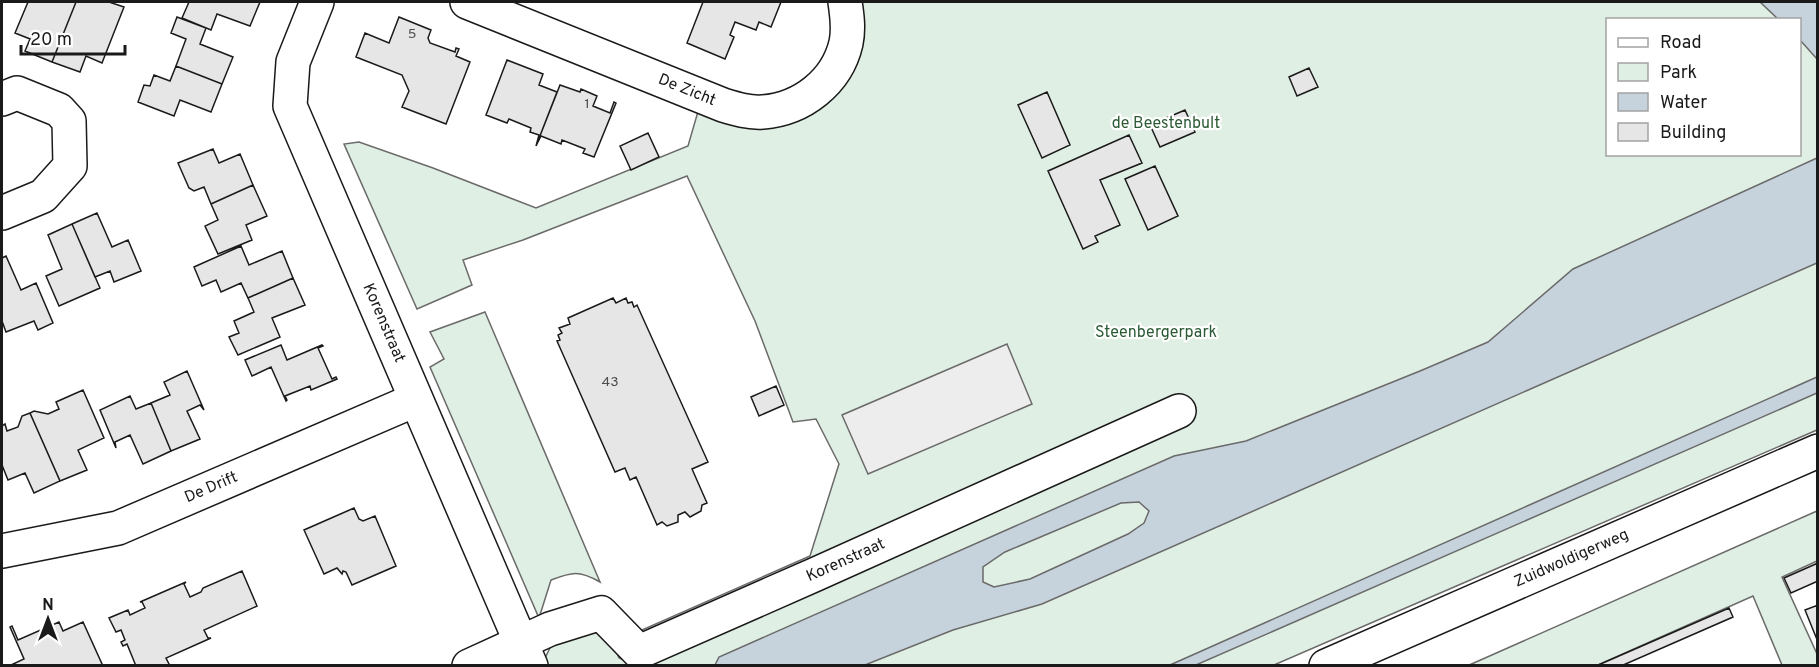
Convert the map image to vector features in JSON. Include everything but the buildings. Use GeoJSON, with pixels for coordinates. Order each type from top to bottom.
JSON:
{"type":"FeatureCollection","features":[{"type":"Feature","properties":{"kind":"street","name":"Korenstraat"},"geometry":{"type":"LineString","coordinates":[[317,2],[293,62],[290,106],[525,654],[550,630],[601,613],[639,652],[1179,411]]}},
{"type":"Feature","properties":{"kind":"street","name":"De Zicht"},"geometry":{"type":"LineString","coordinates":[[467,2],[723,105],[741,111],[761,112],[780,110],[799,103],[829,78],[839,62],[846,43],[848,22],[845,2]]}},
{"type":"Feature","properties":{"kind":"street"},"geometry":{"type":"LineString","coordinates":[[2,99],[17,93],[59,110],[69,122],[70,166],[43,196],[2,213]]}},
{"type":"Feature","properties":{"kind":"street","name":"De Drift"},"geometry":{"type":"LineString","coordinates":[[2,551],[118,528],[415,400]]}},
{"type":"Feature","properties":{"kind":"street","name":"Zuidwoldigerweg"},"geometry":{"type":"LineString","coordinates":[[1326,666],[1818,451]]}},
{"type":"Feature","properties":{"kind":"street"},"geometry":{"type":"LineString","coordinates":[[469,666],[525,654]]}},
{"type":"Feature","properties":{"kind":"green space","name":"Steenbergerpark"},"geometry":{"type":"Polygon","coordinates":[[[856,2],[1817,2],[1817,430],[1274,665],[548,665],[545,658],[552,644],[585,625],[612,642],[619,658],[622,659],[635,633],[810,556],[839,464],[816,419],[793,422],[755,321],[687,176],[523,240],[463,260],[472,285],[417,309],[344,144],[359,142],[536,208],[688,146],[699,108],[793,117],[856,2]]]}},
{"type":"Feature","properties":{"kind":"green space"},"geometry":{"type":"Polygon","coordinates":[[[485,312],[600,582],[581,574],[565,575],[551,580],[539,618],[430,367],[444,359],[430,332],[485,312]]]}},
{"type":"Feature","properties":{"kind":"green space"},"geometry":{"type":"Polygon","coordinates":[[[1817,511],[1817,561],[1782,577],[1817,654],[1817,665],[1782,665],[1753,596],[1598,665],[1467,666],[1817,511]]]}},
{"type":"Feature","properties":{"kind":"shaded area"},"geometry":{"type":"Polygon","coordinates":[[[1007,344],[1032,404],[868,474],[842,415],[1007,344]]]}},
{"type":"Feature","properties":{"kind":"water"},"geometry":{"type":"Polygon","coordinates":[[[1760,2],[1817,2],[1817,59],[1801,41],[1801,18],[1777,18],[1760,2]]]}},
{"type":"Feature","properties":{"kind":"water"},"geometry":{"type":"Polygon","coordinates":[[[1817,158],[1817,263],[1042,604],[953,630],[865,665],[715,665],[719,657],[1174,456],[1246,441],[1488,342],[1573,269],[1817,158]],[[1139,502],[1121,503],[1005,552],[983,567],[983,582],[994,587],[1030,579],[1128,534],[1144,523],[1149,511],[1139,502]]]}},
{"type":"Feature","properties":{"kind":"water"},"geometry":{"type":"Polygon","coordinates":[[[1817,377],[1817,393],[1196,665],[1170,665],[1817,377]]]}},
{"type":"Feature","properties":{"kind":"park label","name":"de Beestenbult"},"geometry":{"type":"Point","coordinates":[1166,124]}}]}
